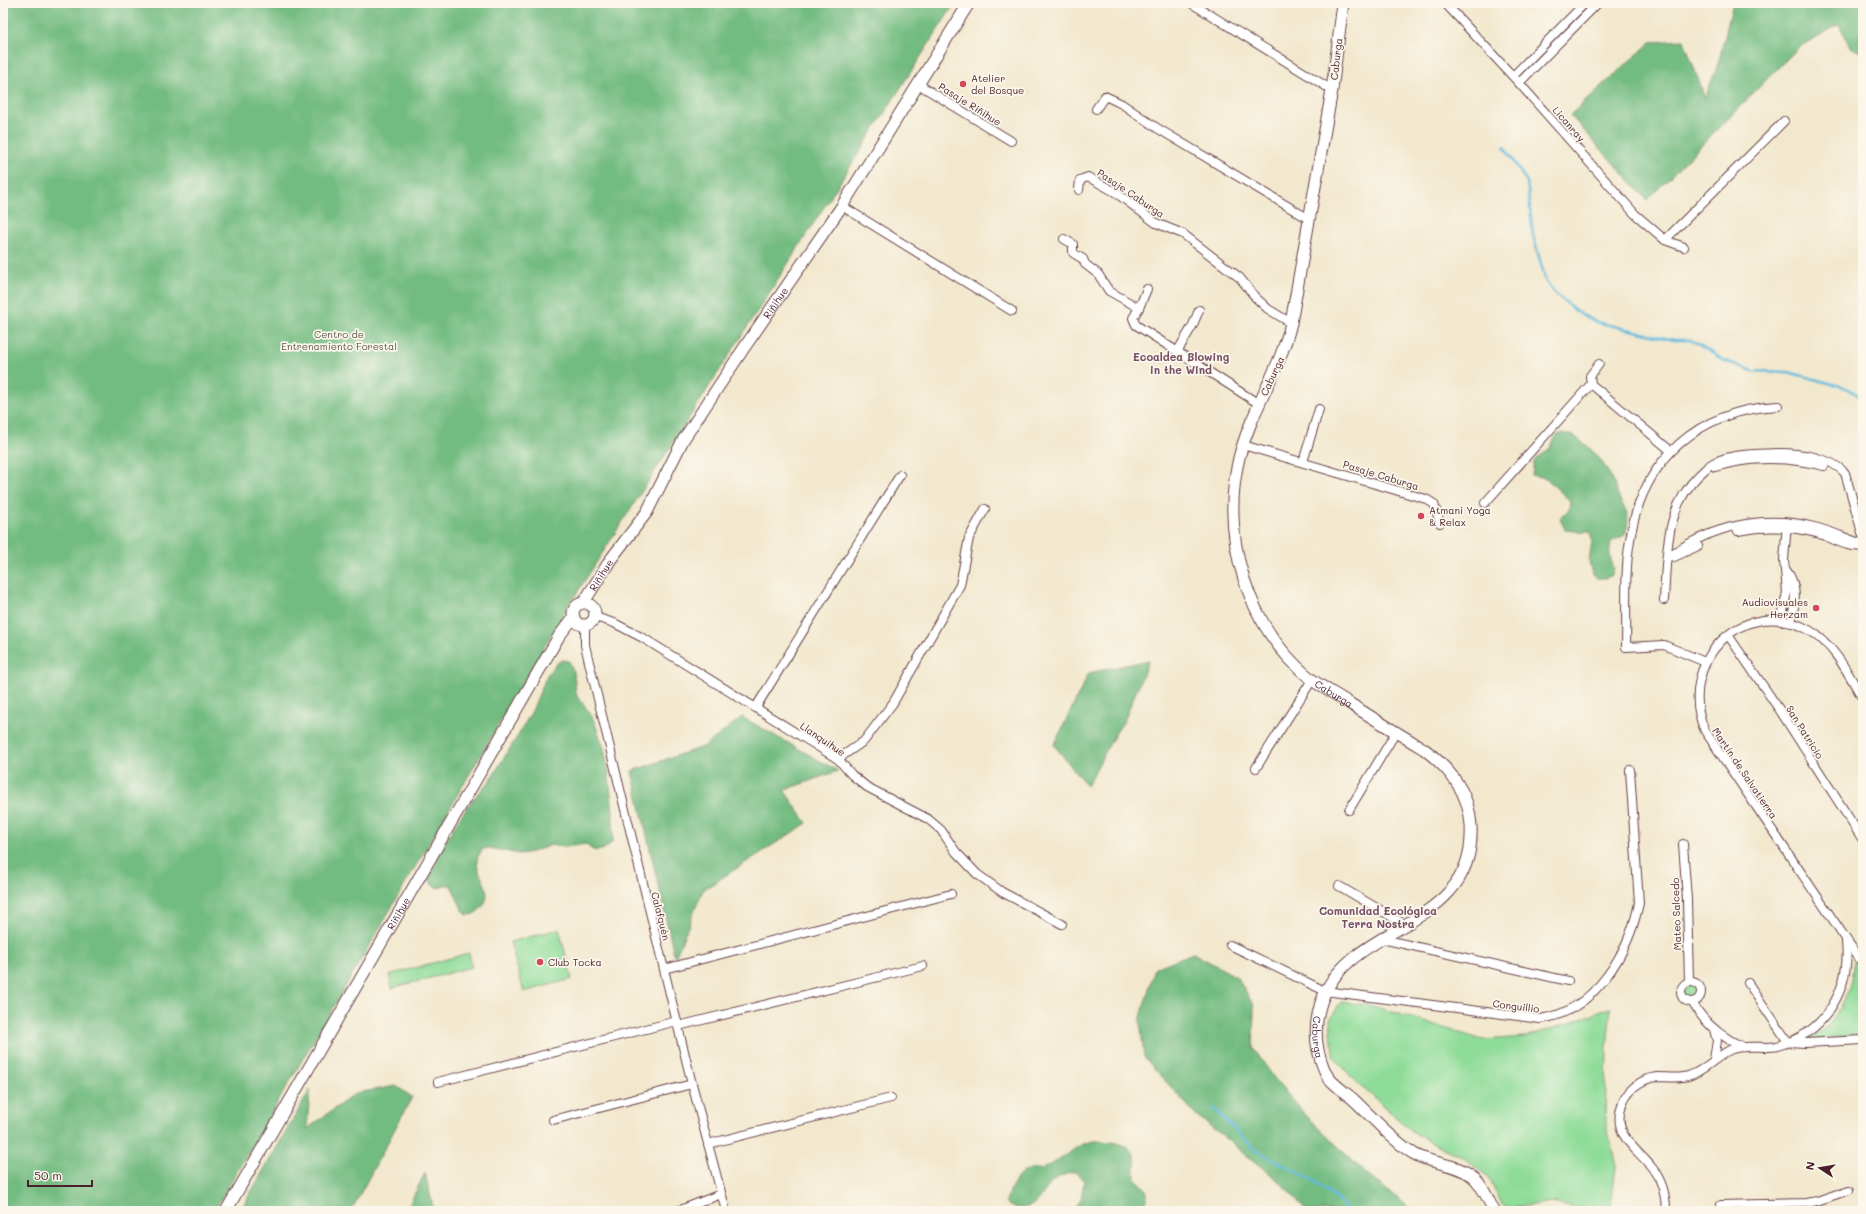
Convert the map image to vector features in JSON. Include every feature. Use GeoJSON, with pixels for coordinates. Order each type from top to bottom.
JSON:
{"type":"FeatureCollection","features":[{"type":"Feature","properties":{"kind":"street","name":"Riñihue"},"geometry":{"type":"LineString","coordinates":[[226,1211],[559,636],[574,617],[575,607],[584,602],[611,559],[647,512],[683,440],[748,342],[842,206],[969,3]]}},
{"type":"Feature","properties":{"kind":"street"},"geometry":{"type":"LineString","coordinates":[[1192,3],[1332,90]]}},
{"type":"Feature","properties":{"kind":"street","name":"Caburga"},"geometry":{"type":"LineString","coordinates":[[1343,3],[1332,90],[1291,323],[1284,349],[1258,404],[1243,445],[1235,484],[1233,513],[1236,546],[1244,577],[1256,608],[1271,635],[1290,659],[1312,680],[1424,750],[1448,770],[1465,798],[1471,831],[1469,854],[1456,884],[1443,899],[1424,914],[1348,961],[1335,975],[1325,991],[1318,1010],[1316,1035],[1320,1059],[1328,1077],[1408,1150],[1425,1159],[1463,1170],[1472,1176],[1479,1184],[1494,1211]]}},
{"type":"Feature","properties":{"kind":"street","name":"Licanray"},"geometry":{"type":"LineString","coordinates":[[1445,3],[1513,76],[1635,214],[1665,240],[1684,247]]}},
{"type":"Feature","properties":{"kind":"street"},"geometry":{"type":"LineString","coordinates":[[1513,76],[1584,3]]}},
{"type":"Feature","properties":{"kind":"street"},"geometry":{"type":"LineString","coordinates":[[1519,83],[1598,3]]}},
{"type":"Feature","properties":{"kind":"street","name":"Pasaje Riñihue"},"geometry":{"type":"LineString","coordinates":[[918,84],[1011,142]]}},
{"type":"Feature","properties":{"kind":"street"},"geometry":{"type":"LineString","coordinates":[[1096,109],[1105,96],[1122,104],[1157,128],[1309,219]]}},
{"type":"Feature","properties":{"kind":"street"},"geometry":{"type":"LineString","coordinates":[[1665,240],[1784,121]]}},
{"type":"Feature","properties":{"kind":"street","name":"Pasaje Caburga"},"geometry":{"type":"LineString","coordinates":[[1079,190],[1080,180],[1088,177],[1114,192],[1156,223],[1183,234],[1240,278],[1255,297],[1268,309],[1291,323]]}},
{"type":"Feature","properties":{"kind":"street"},"geometry":{"type":"LineString","coordinates":[[842,206],[1012,311]]}},
{"type":"Feature","properties":{"kind":"street"},"geometry":{"type":"LineString","coordinates":[[1064,239],[1073,244],[1073,253],[1083,259],[1085,264],[1098,274],[1109,291],[1139,308]]}},
{"type":"Feature","properties":{"kind":"street"},"geometry":{"type":"LineString","coordinates":[[1147,289],[1139,308],[1132,318],[1136,325],[1258,404]]}},
{"type":"Feature","properties":{"kind":"street"},"geometry":{"type":"LineString","coordinates":[[1177,352],[1193,325],[1199,310]]}},
{"type":"Feature","properties":{"kind":"street"},"geometry":{"type":"LineString","coordinates":[[1599,364],[1590,376],[1591,384],[1671,451]]}},
{"type":"Feature","properties":{"kind":"street"},"geometry":{"type":"LineString","coordinates":[[1485,503],[1591,384]]}},
{"type":"Feature","properties":{"kind":"street"},"geometry":{"type":"LineString","coordinates":[[1705,662],[1664,645],[1626,647],[1628,571],[1632,529],[1644,490],[1656,469],[1671,451],[1691,434],[1713,422],[1753,408],[1778,406]]}},
{"type":"Feature","properties":{"kind":"street"},"geometry":{"type":"LineString","coordinates":[[1303,462],[1319,409]]}},
{"type":"Feature","properties":{"kind":"street","name":"Pasaje Caburga"},"geometry":{"type":"LineString","coordinates":[[1243,445],[1426,499],[1434,504],[1440,522]]}},
{"type":"Feature","properties":{"kind":"street"},"geometry":{"type":"LineString","coordinates":[[1664,600],[1668,537],[1675,511],[1688,487],[1703,471],[1714,462],[1725,458],[1745,455],[1784,453],[1807,456],[1838,466],[1845,473],[1863,536]]}},
{"type":"Feature","properties":{"kind":"street"},"geometry":{"type":"LineString","coordinates":[[756,708],[900,475]]}},
{"type":"Feature","properties":{"kind":"street"},"geometry":{"type":"LineString","coordinates":[[838,759],[864,741],[893,703],[960,585],[969,538],[985,509]]}},
{"type":"Feature","properties":{"kind":"street"},"geometry":{"type":"LineString","coordinates":[[1667,558],[1680,555],[1722,535],[1757,528],[1787,525],[1816,533],[1854,547],[1863,545]]}},
{"type":"Feature","properties":{"kind":"street"},"geometry":{"type":"LineString","coordinates":[[1781,621],[1787,592],[1785,545],[1787,525]]}},
{"type":"Feature","properties":{"kind":"street"},"geometry":{"type":"LineString","coordinates":[[1785,570],[1791,577],[1795,597],[1791,623]]}},
{"type":"Feature","properties":{"kind":"street","name":"Riñihue"},"geometry":{"type":"LineString","coordinates":[[584,602],[593,607],[595,617]]}},
{"type":"Feature","properties":{"kind":"street"},"geometry":{"type":"LineString","coordinates":[[574,617],[578,623],[585,625],[591,622],[595,617]]}},
{"type":"Feature","properties":{"kind":"street","name":"Llanquihue"},"geometry":{"type":"LineString","coordinates":[[595,617],[614,623],[643,638],[838,759],[852,775],[867,787],[928,819],[941,830],[956,852],[977,874],[1002,892],[1062,924]]}},
{"type":"Feature","properties":{"kind":"street","name":"Martín de Salvatierra"},"geometry":{"type":"LineString","coordinates":[[1863,699],[1825,642],[1809,630],[1781,621],[1753,623],[1728,635],[1715,647],[1705,662],[1699,678],[1697,696],[1699,714],[1705,731],[1863,964]]}},
{"type":"Feature","properties":{"kind":"street","name":"Calafquén"},"geometry":{"type":"LineString","coordinates":[[585,625],[585,645],[588,658],[677,1024],[726,1211]]}},
{"type":"Feature","properties":{"kind":"street","name":"San Patricio"},"geometry":{"type":"LineString","coordinates":[[1728,635],[1781,712],[1863,840]]}},
{"type":"Feature","properties":{"kind":"street"},"geometry":{"type":"LineString","coordinates":[[1256,768],[1312,680]]}},
{"type":"Feature","properties":{"kind":"street"},"geometry":{"type":"LineString","coordinates":[[1349,810],[1396,732]]}},
{"type":"Feature","properties":{"kind":"street","name":"Conguillio"},"geometry":{"type":"LineString","coordinates":[[1230,945],[1325,991],[1540,1019],[1564,1014],[1592,993],[1613,966],[1626,943],[1636,916],[1639,903],[1630,770]]}},
{"type":"Feature","properties":{"kind":"street","name":"Mateo Salcedo"},"geometry":{"type":"LineString","coordinates":[[1683,844],[1687,899],[1689,982],[1682,988],[1682,994],[1684,999],[1692,1002],[1701,1016],[1714,1030],[1743,1047]]}},
{"type":"Feature","properties":{"kind":"street"},"geometry":{"type":"LineString","coordinates":[[1339,886],[1406,925]]}},
{"type":"Feature","properties":{"kind":"street"},"geometry":{"type":"LineString","coordinates":[[664,969],[951,894]]}},
{"type":"Feature","properties":{"kind":"street"},"geometry":{"type":"LineString","coordinates":[[1382,939],[1568,981]]}},
{"type":"Feature","properties":{"kind":"street"},"geometry":{"type":"LineString","coordinates":[[1666,1211],[1665,1194],[1656,1174],[1647,1162],[1629,1145],[1622,1134],[1619,1122],[1621,1107],[1627,1094],[1634,1086],[1643,1081],[1654,1078],[1688,1076],[1699,1071],[1714,1059],[1732,1049],[1743,1047],[1777,1046],[1809,1032],[1824,1018],[1836,999],[1846,970],[1846,939]]}},
{"type":"Feature","properties":{"kind":"street"},"geometry":{"type":"LineString","coordinates":[[438,1082],[923,966]]}},
{"type":"Feature","properties":{"kind":"street"},"geometry":{"type":"LineString","coordinates":[[1689,982],[1695,983],[1701,990],[1699,998],[1692,1002]]}},
{"type":"Feature","properties":{"kind":"street"},"geometry":{"type":"LineString","coordinates":[[1748,983],[1788,1042]]}},
{"type":"Feature","properties":{"kind":"street"},"geometry":{"type":"LineString","coordinates":[[1714,1030],[1717,1041],[1714,1059]]}},
{"type":"Feature","properties":{"kind":"street"},"geometry":{"type":"LineString","coordinates":[[1788,1042],[1805,1043],[1863,1040]]}},
{"type":"Feature","properties":{"kind":"street"},"geometry":{"type":"LineString","coordinates":[[553,1120],[692,1084]]}},
{"type":"Feature","properties":{"kind":"street"},"geometry":{"type":"LineString","coordinates":[[708,1144],[891,1098]]}},
{"type":"Feature","properties":{"kind":"street"},"geometry":{"type":"LineString","coordinates":[[1721,1205],[1779,1208],[1817,1201],[1849,1190]]}},
{"type":"Feature","properties":{"kind":"street"},"geometry":{"type":"LineString","coordinates":[[678,1211],[721,1194]]}},
{"type":"Feature","properties":{"kind":"green space","name":"Centro de Entrenamiento Forestal"},"geometry":{"type":"Polygon","coordinates":[[[3,3],[955,3],[562,616],[214,1211],[3,1211],[3,3]]]}},
{"type":"Feature","properties":{"kind":"green space"},"geometry":{"type":"Polygon","coordinates":[[[1733,3],[1863,3],[1863,53],[1850,47],[1839,24],[1799,47],[1647,200],[1570,115],[1651,42],[1684,40],[1705,98],[1718,64],[1733,3]]]}},
{"type":"Feature","properties":{"kind":"green space"},"geometry":{"type":"Polygon","coordinates":[[[1562,433],[1570,435],[1584,443],[1597,456],[1611,477],[1628,517],[1625,535],[1612,541],[1610,554],[1614,568],[1612,575],[1605,578],[1597,578],[1592,574],[1589,561],[1592,541],[1591,534],[1586,530],[1585,532],[1565,530],[1560,518],[1569,509],[1570,501],[1546,478],[1532,475],[1534,461],[1550,448],[1556,436],[1562,433]]]}},
{"type":"Feature","properties":{"kind":"green space"},"geometry":{"type":"Polygon","coordinates":[[[562,660],[569,661],[574,672],[576,694],[592,716],[604,748],[613,811],[613,841],[607,847],[596,851],[592,850],[586,844],[565,847],[551,845],[532,852],[519,854],[490,848],[483,849],[477,862],[486,889],[486,900],[478,911],[474,914],[467,915],[462,909],[451,885],[445,885],[439,888],[433,886],[430,880],[431,873],[436,864],[440,851],[458,820],[479,792],[489,782],[517,737],[532,711],[547,675],[556,664],[562,660]]]}},
{"type":"Feature","properties":{"kind":"green space"},"geometry":{"type":"Polygon","coordinates":[[[1149,660],[1124,721],[1115,734],[1087,786],[1054,745],[1089,673],[1149,660]]]}},
{"type":"Feature","properties":{"kind":"green space"},"geometry":{"type":"Polygon","coordinates":[[[742,717],[838,771],[784,790],[807,823],[703,890],[675,958],[632,771],[705,746],[742,717]]]}},
{"type":"Feature","properties":{"kind":"green space"},"geometry":{"type":"Polygon","coordinates":[[[559,929],[572,979],[524,992],[510,942],[559,929]]]}},
{"type":"Feature","properties":{"kind":"green space"},"geometry":{"type":"Polygon","coordinates":[[[469,953],[472,967],[392,988],[389,975],[469,953]]]}},
{"type":"Feature","properties":{"kind":"green space"},"geometry":{"type":"Polygon","coordinates":[[[1193,953],[1237,977],[1254,1006],[1253,1048],[1275,1079],[1302,1111],[1367,1175],[1414,1211],[1307,1211],[1279,1181],[1196,1115],[1144,1057],[1140,1020],[1155,968],[1193,953]]]}},
{"type":"Feature","properties":{"kind":"green space"},"geometry":{"type":"Polygon","coordinates":[[[1853,958],[1863,968],[1863,1035],[1799,1041],[1817,1034],[1833,1020],[1848,990],[1853,968],[1853,958]]]}},
{"type":"Feature","properties":{"kind":"green space"},"geometry":{"type":"Polygon","coordinates":[[[1688,984],[1694,984],[1699,989],[1697,998],[1694,1000],[1688,1000],[1683,995],[1683,989],[1688,984]]]}},
{"type":"Feature","properties":{"kind":"green space"},"geometry":{"type":"Polygon","coordinates":[[[1341,1002],[1370,1005],[1483,1040],[1525,1037],[1582,1019],[1601,1010],[1611,1008],[1607,1047],[1605,1119],[1616,1166],[1611,1207],[1612,1211],[1582,1211],[1578,1208],[1552,1202],[1511,1208],[1502,1203],[1488,1177],[1461,1156],[1431,1143],[1410,1130],[1352,1078],[1333,1055],[1330,1019],[1341,1002]]]}},
{"type":"Feature","properties":{"kind":"green space"},"geometry":{"type":"Polygon","coordinates":[[[396,1086],[412,1097],[351,1211],[240,1211],[310,1090],[307,1129],[356,1093],[396,1086]]]}},
{"type":"Feature","properties":{"kind":"green space"},"geometry":{"type":"Polygon","coordinates":[[[1093,1141],[1118,1143],[1124,1145],[1133,1153],[1135,1159],[1135,1178],[1147,1191],[1147,1198],[1143,1206],[1143,1211],[1074,1211],[1081,1199],[1084,1181],[1076,1172],[1063,1175],[1048,1187],[1037,1202],[1030,1206],[1017,1208],[1006,1202],[1014,1183],[1023,1173],[1035,1169],[1042,1170],[1081,1145],[1093,1141]]]}},
{"type":"Feature","properties":{"kind":"green space"},"geometry":{"type":"Polygon","coordinates":[[[425,1173],[434,1211],[406,1211],[425,1173]]]}},
{"type":"Feature","properties":{"kind":"waterway"},"geometry":{"type":"LineString","coordinates":[[1504,147],[1527,182],[1533,235],[1546,282],[1556,294],[1576,311],[1596,322],[1674,340],[1691,340],[1725,361],[1753,371],[1788,372],[1844,387],[1863,398]]}},
{"type":"Feature","properties":{"kind":"waterway"},"geometry":{"type":"LineString","coordinates":[[1213,1108],[1255,1150],[1311,1179],[1330,1193],[1349,1211]]}},
{"type":"Feature","properties":{"kind":"place","name":"Atelier del Bosque"},"geometry":{"type":"Point","coordinates":[963,84]}},
{"type":"Feature","properties":{"kind":"place","name":"Atmani Yoga & Relax"},"geometry":{"type":"Point","coordinates":[1421,516]}},
{"type":"Feature","properties":{"kind":"place","name":"Audiovisuales Herzam"},"geometry":{"type":"Point","coordinates":[1816,608]}},
{"type":"Feature","properties":{"kind":"place","name":"Club Tocka"},"geometry":{"type":"Point","coordinates":[540,962]}},
{"type":"Feature","properties":{"kind":"district","name":"Ecoaldea Blowing in the Wind"},"geometry":{"type":"Point","coordinates":[1181,363]}},
{"type":"Feature","properties":{"kind":"district","name":"Comunidad Ecológica Terra Nostra"},"geometry":{"type":"Point","coordinates":[1378,917]}}]}
